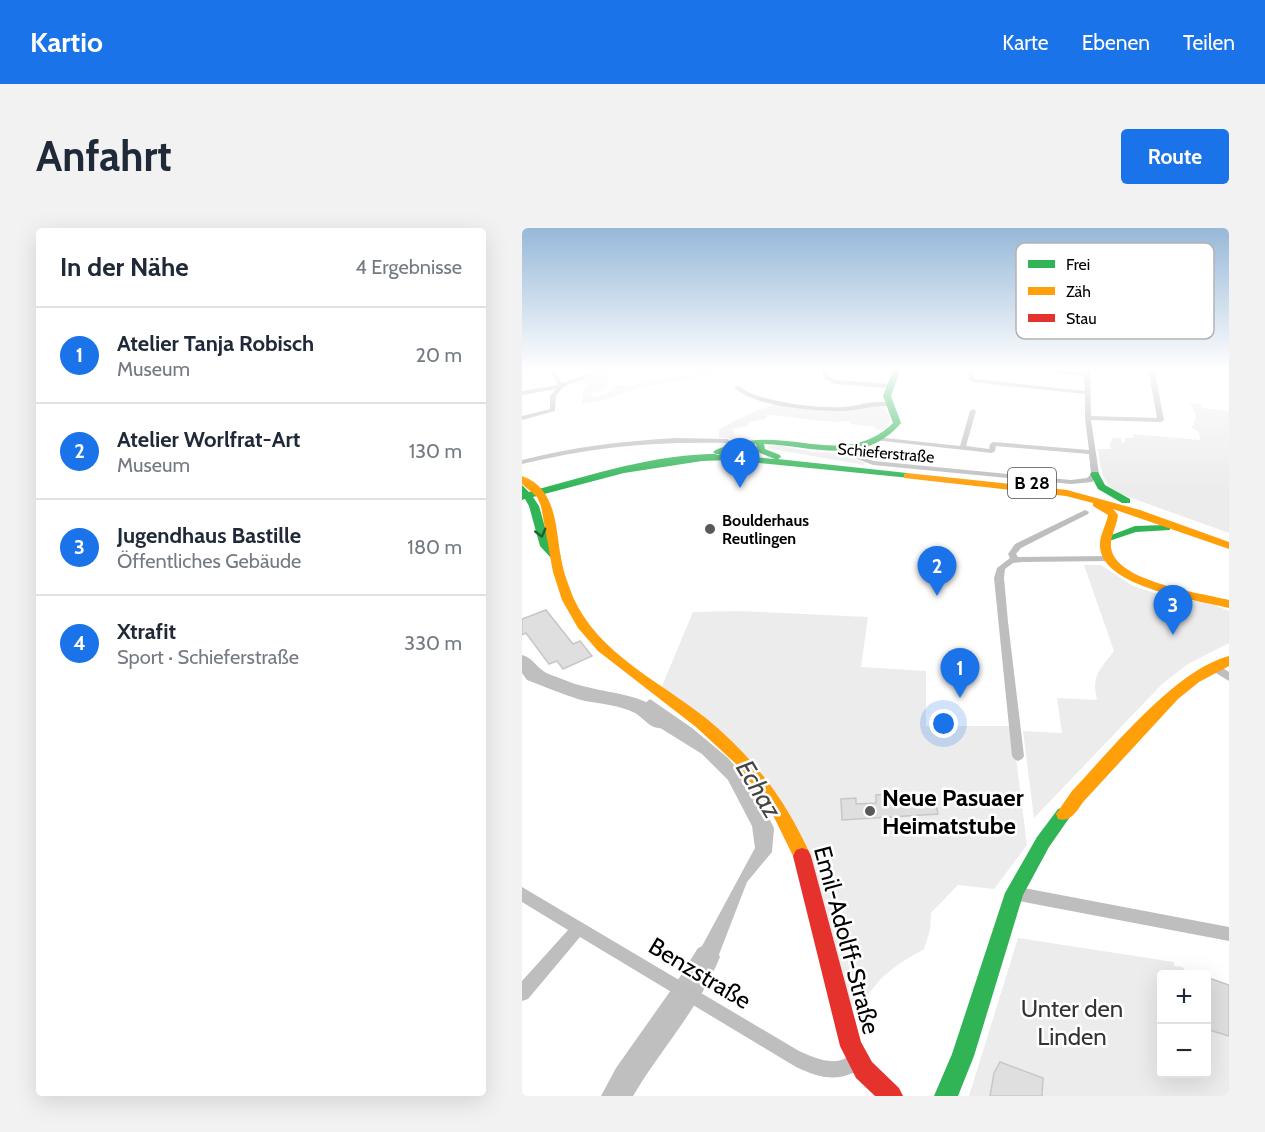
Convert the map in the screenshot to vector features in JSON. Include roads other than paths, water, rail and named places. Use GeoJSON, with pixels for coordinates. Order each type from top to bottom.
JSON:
{"type":"FeatureCollection","features":[{"type":"Feature","properties":{"kind":"main road"},"geometry":{"type":"LineString","coordinates":[[747,452],[763,443],[816,449],[846,448],[873,441],[892,430],[897,420],[891,409]]}},
{"type":"Feature","properties":{"kind":"main road"},"geometry":{"type":"LineString","coordinates":[[763,443],[761,450],[777,457]]}},
{"type":"Feature","properties":{"kind":"main road","name":"Schieferstraße"},"geometry":{"type":"LineString","coordinates":[[747,452],[876,475],[1025,487],[1066,493],[1107,503],[1198,534],[1228,541]]}},
{"type":"Feature","properties":{"kind":"main road","name":"Schieferstraße"},"geometry":{"type":"LineString","coordinates":[[529,494],[649,459],[747,452],[868,469],[1052,486],[1092,493],[1132,504],[1228,541]]}},
{"type":"Feature","properties":{"kind":"main road"},"geometry":{"type":"LineString","coordinates":[[1095,474],[1101,487],[1132,504]]}},
{"type":"Feature","properties":{"kind":"main road"},"geometry":{"type":"LineString","coordinates":[[1025,487],[1088,501],[1108,509],[1114,519],[1105,549],[1109,559],[1126,573],[1143,581],[1229,604]]}},
{"type":"Feature","properties":{"kind":"main road","name":"Emil-Adolff-Straße"},"geometry":{"type":"LineString","coordinates":[[529,494],[556,542],[555,556],[575,612],[591,636],[614,657],[724,741],[752,767],[780,807],[810,877],[846,1033],[858,1060],[871,1078],[891,1096]]}},
{"type":"Feature","properties":{"kind":"main road"},"geometry":{"type":"LineString","coordinates":[[1106,540],[1127,530],[1150,527],[1198,534]]}},
{"type":"Feature","properties":{"kind":"main road"},"geometry":{"type":"LineString","coordinates":[[946,1096],[963,1056],[1014,893],[1043,842],[1078,796],[1173,695],[1194,679],[1229,660]]}},
{"type":"Feature","properties":{"kind":"street"},"geometry":{"type":"LineString","coordinates":[[522,418],[553,409]]}},
{"type":"Feature","properties":{"kind":"street"},"geometry":{"type":"LineString","coordinates":[[846,448],[856,457],[873,463],[1071,482],[1089,480],[1095,474],[1088,409]]}},
{"type":"Feature","properties":{"kind":"street"},"geometry":{"type":"LineString","coordinates":[[1088,418],[1161,420],[1159,409]]}},
{"type":"Feature","properties":{"kind":"street"},"geometry":{"type":"LineString","coordinates":[[962,449],[973,411]]}},
{"type":"Feature","properties":{"kind":"street"},"geometry":{"type":"LineString","coordinates":[[522,462],[564,452],[613,445],[727,441]]}},
{"type":"Feature","properties":{"kind":"street"},"geometry":{"type":"LineString","coordinates":[[873,441],[992,451],[993,444],[1092,452]]}},
{"type":"Feature","properties":{"kind":"street"},"geometry":{"type":"LineString","coordinates":[[1015,560],[1012,555],[1018,546],[1085,512]]}},
{"type":"Feature","properties":{"kind":"street"},"geometry":{"type":"LineString","coordinates":[[1018,756],[999,572],[1006,563],[1015,560],[1109,559]]}},
{"type":"Feature","properties":{"kind":"street"},"geometry":{"type":"LineString","coordinates":[[1215,667],[1229,677]]}},
{"type":"Feature","properties":{"kind":"street"},"geometry":{"type":"LineString","coordinates":[[1014,893],[1229,934]]}},
{"type":"Feature","properties":{"kind":"street","name":"Benzstraße"},"geometry":{"type":"LineString","coordinates":[[522,894],[794,1057],[820,1069],[840,1070],[858,1060]]}},
{"type":"Feature","properties":{"kind":"street"},"geometry":{"type":"LineString","coordinates":[[522,993],[578,929]]}},
{"type":"Feature","properties":{"kind":"waterway","name":"Echaz"},"geometry":{"type":"LineString","coordinates":[[522,661],[534,676],[585,694],[612,698],[641,708],[660,722]]}},
{"type":"Feature","properties":{"kind":"waterway","name":"Echaz"},"geometry":{"type":"LineString","coordinates":[[616,1096],[686,993],[707,957]]}},
{"type":"Feature","properties":{"kind":"place","name":"Xtrafit"},"geometry":{"type":"Point","coordinates":[740,488]}},
{"type":"Feature","properties":{"kind":"place","name":"Boulderhaus Reutlingen"},"geometry":{"type":"Point","coordinates":[710,529]}},
{"type":"Feature","properties":{"kind":"place","name":"Atelier Worlfrat-Art"},"geometry":{"type":"Point","coordinates":[937,596]}},
{"type":"Feature","properties":{"kind":"place","name":"Jugendhaus Bastille"},"geometry":{"type":"Point","coordinates":[1173,635]}},
{"type":"Feature","properties":{"kind":"place","name":"Atelier Tanja Robisch"},"geometry":{"type":"Point","coordinates":[960,698]}},
{"type":"Feature","properties":{"kind":"place","name":"Neue Pasuaer Heimatstube"},"geometry":{"type":"Point","coordinates":[870,811]}},
{"type":"Feature","properties":{"kind":"park label","name":"Unter den Linden"},"geometry":{"type":"Point","coordinates":[1072,1022]}}]}
